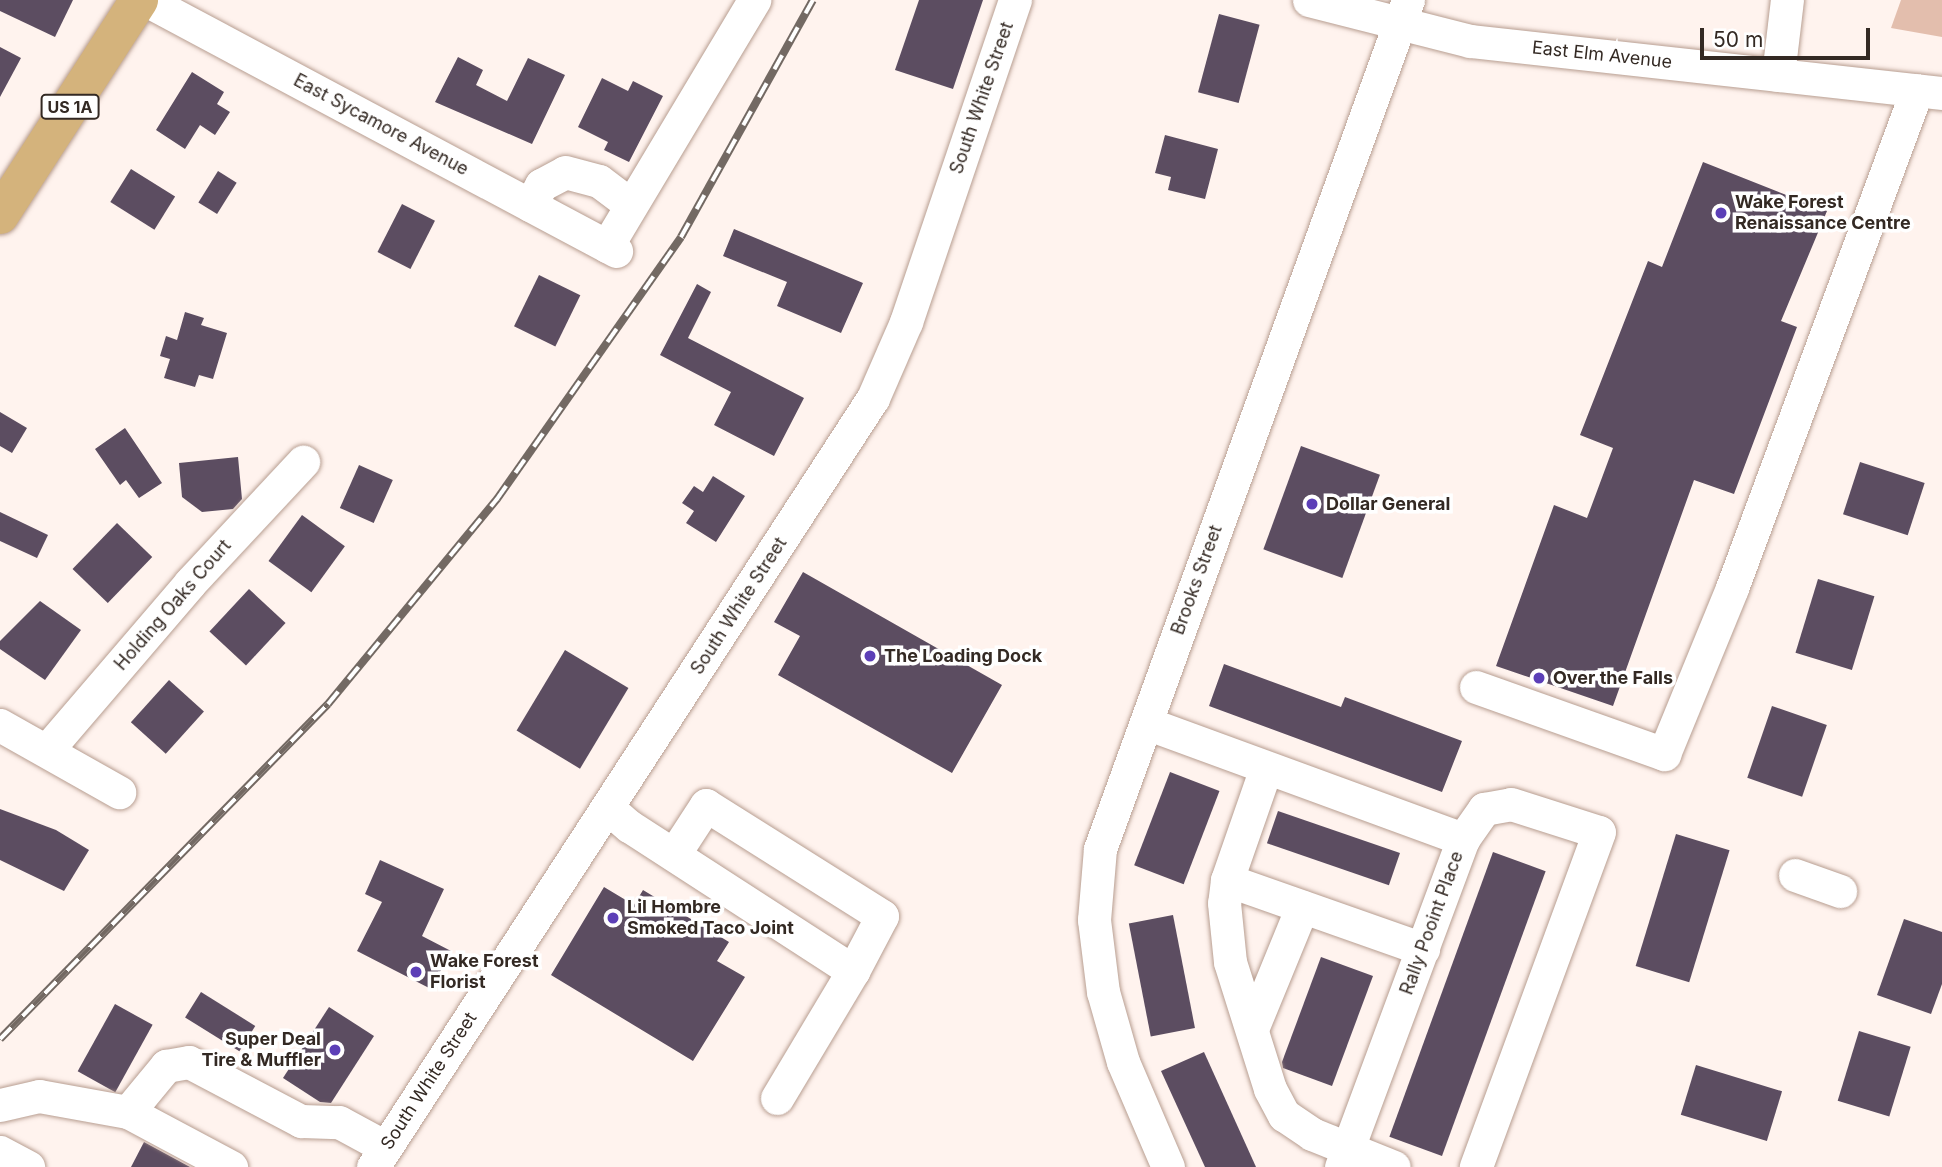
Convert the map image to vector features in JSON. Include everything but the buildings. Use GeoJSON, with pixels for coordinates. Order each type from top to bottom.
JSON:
{"type":"FeatureCollection","features":[{"type":"Feature","properties":{"kind":"main road","name":"US 1A"},"geometry":{"type":"LineString","coordinates":[[0,215],[139,0]]}},
{"type":"Feature","properties":{"kind":"street","name":"East Sycamore Avenue"},"geometry":{"type":"LineString","coordinates":[[146,0],[612,248],[629,204]]}},
{"type":"Feature","properties":{"kind":"street"},"geometry":{"type":"LineString","coordinates":[[530,205],[541,185],[565,172],[599,181],[629,204],[754,0]]}},
{"type":"Feature","properties":{"kind":"street","name":"South White Street"},"geometry":{"type":"LineString","coordinates":[[379,1157],[873,398],[906,322],[1015,0]]}},
{"type":"Feature","properties":{"kind":"street","name":"East Elm Avenue"},"geometry":{"type":"LineString","coordinates":[[1308,0],[1403,13],[1470,41],[1929,91]]}},
{"type":"Feature","properties":{"kind":"street"},"geometry":{"type":"LineString","coordinates":[[1778,75],[1787,0]]}},
{"type":"Feature","properties":{"kind":"street","name":"Brooks Street"},"geometry":{"type":"LineString","coordinates":[[1168,1167],[1123,1062],[1103,992],[1094,920],[1100,849],[1403,13]]}},
{"type":"Feature","properties":{"kind":"street"},"geometry":{"type":"LineString","coordinates":[[1476,687],[1664,754],[1929,91]]}},
{"type":"Feature","properties":{"kind":"street","name":"Holding Oaks Court"},"geometry":{"type":"LineString","coordinates":[[47,750],[190,583],[303,462]]}},
{"type":"Feature","properties":{"kind":"street","name":"Rally Pooint Place"},"geometry":{"type":"LineString","coordinates":[[1146,723],[1463,839],[1344,1159]]}},
{"type":"Feature","properties":{"kind":"street"},"geometry":{"type":"LineString","coordinates":[[0,726],[119,792]]}},
{"type":"Feature","properties":{"kind":"street"},"geometry":{"type":"LineString","coordinates":[[1266,768],[1227,880],[1224,904],[1230,962],[1270,1089],[1284,1115],[1344,1159],[1394,1167]]}},
{"type":"Feature","properties":{"kind":"street"},"geometry":{"type":"LineString","coordinates":[[1463,839],[1484,809],[1511,804],[1599,832],[1476,1167]]}},
{"type":"Feature","properties":{"kind":"street"},"geometry":{"type":"LineString","coordinates":[[674,854],[706,805],[882,916],[853,971],[777,1098]]}},
{"type":"Feature","properties":{"kind":"street"},"geometry":{"type":"LineString","coordinates":[[608,808],[853,971]]}},
{"type":"Feature","properties":{"kind":"street"},"geometry":{"type":"LineString","coordinates":[[1794,875],[1840,891]]}},
{"type":"Feature","properties":{"kind":"street"},"geometry":{"type":"LineString","coordinates":[[1227,880],[1423,949]]}},
{"type":"Feature","properties":{"kind":"street"},"geometry":{"type":"LineString","coordinates":[[1252,1029],[1302,907]]}},
{"type":"Feature","properties":{"kind":"street"},"geometry":{"type":"LineString","coordinates":[[128,1112],[166,1066],[189,1062],[301,1121],[339,1122],[379,1157]]}},
{"type":"Feature","properties":{"kind":"street"},"geometry":{"type":"LineString","coordinates":[[0,1104],[38,1096],[128,1112],[231,1167]]}},
{"type":"Feature","properties":{"kind":"street"},"geometry":{"type":"LineString","coordinates":[[0,1152],[28,1167]]}},
{"type":"Feature","properties":{"kind":"shaded area"},"geometry":{"type":"Polygon","coordinates":[[[1901,0],[1942,0],[1942,37],[1891,28],[1901,0]]]}},
{"type":"Feature","properties":{"kind":"railway"},"geometry":{"type":"LineString","coordinates":[[0,1039],[328,704],[497,499],[681,237],[813,0]]}},
{"type":"Feature","properties":{"kind":"place","name":"Wake Forest Renaissance Centre"},"geometry":{"type":"Point","coordinates":[1721,213]}},
{"type":"Feature","properties":{"kind":"place","name":"Dollar General"},"geometry":{"type":"Point","coordinates":[1312,504]}},
{"type":"Feature","properties":{"kind":"place","name":"The Loading Dock"},"geometry":{"type":"Point","coordinates":[870,656]}},
{"type":"Feature","properties":{"kind":"place","name":"Over the Falls"},"geometry":{"type":"Point","coordinates":[1539,678]}},
{"type":"Feature","properties":{"kind":"place","name":"Lil Hombre Smoked Taco Joint"},"geometry":{"type":"Point","coordinates":[613,918]}},
{"type":"Feature","properties":{"kind":"place","name":"Wake Forest Florist"},"geometry":{"type":"Point","coordinates":[416,972]}},
{"type":"Feature","properties":{"kind":"place","name":"Super Deal Tire & Muffler"},"geometry":{"type":"Point","coordinates":[335,1050]}}]}
